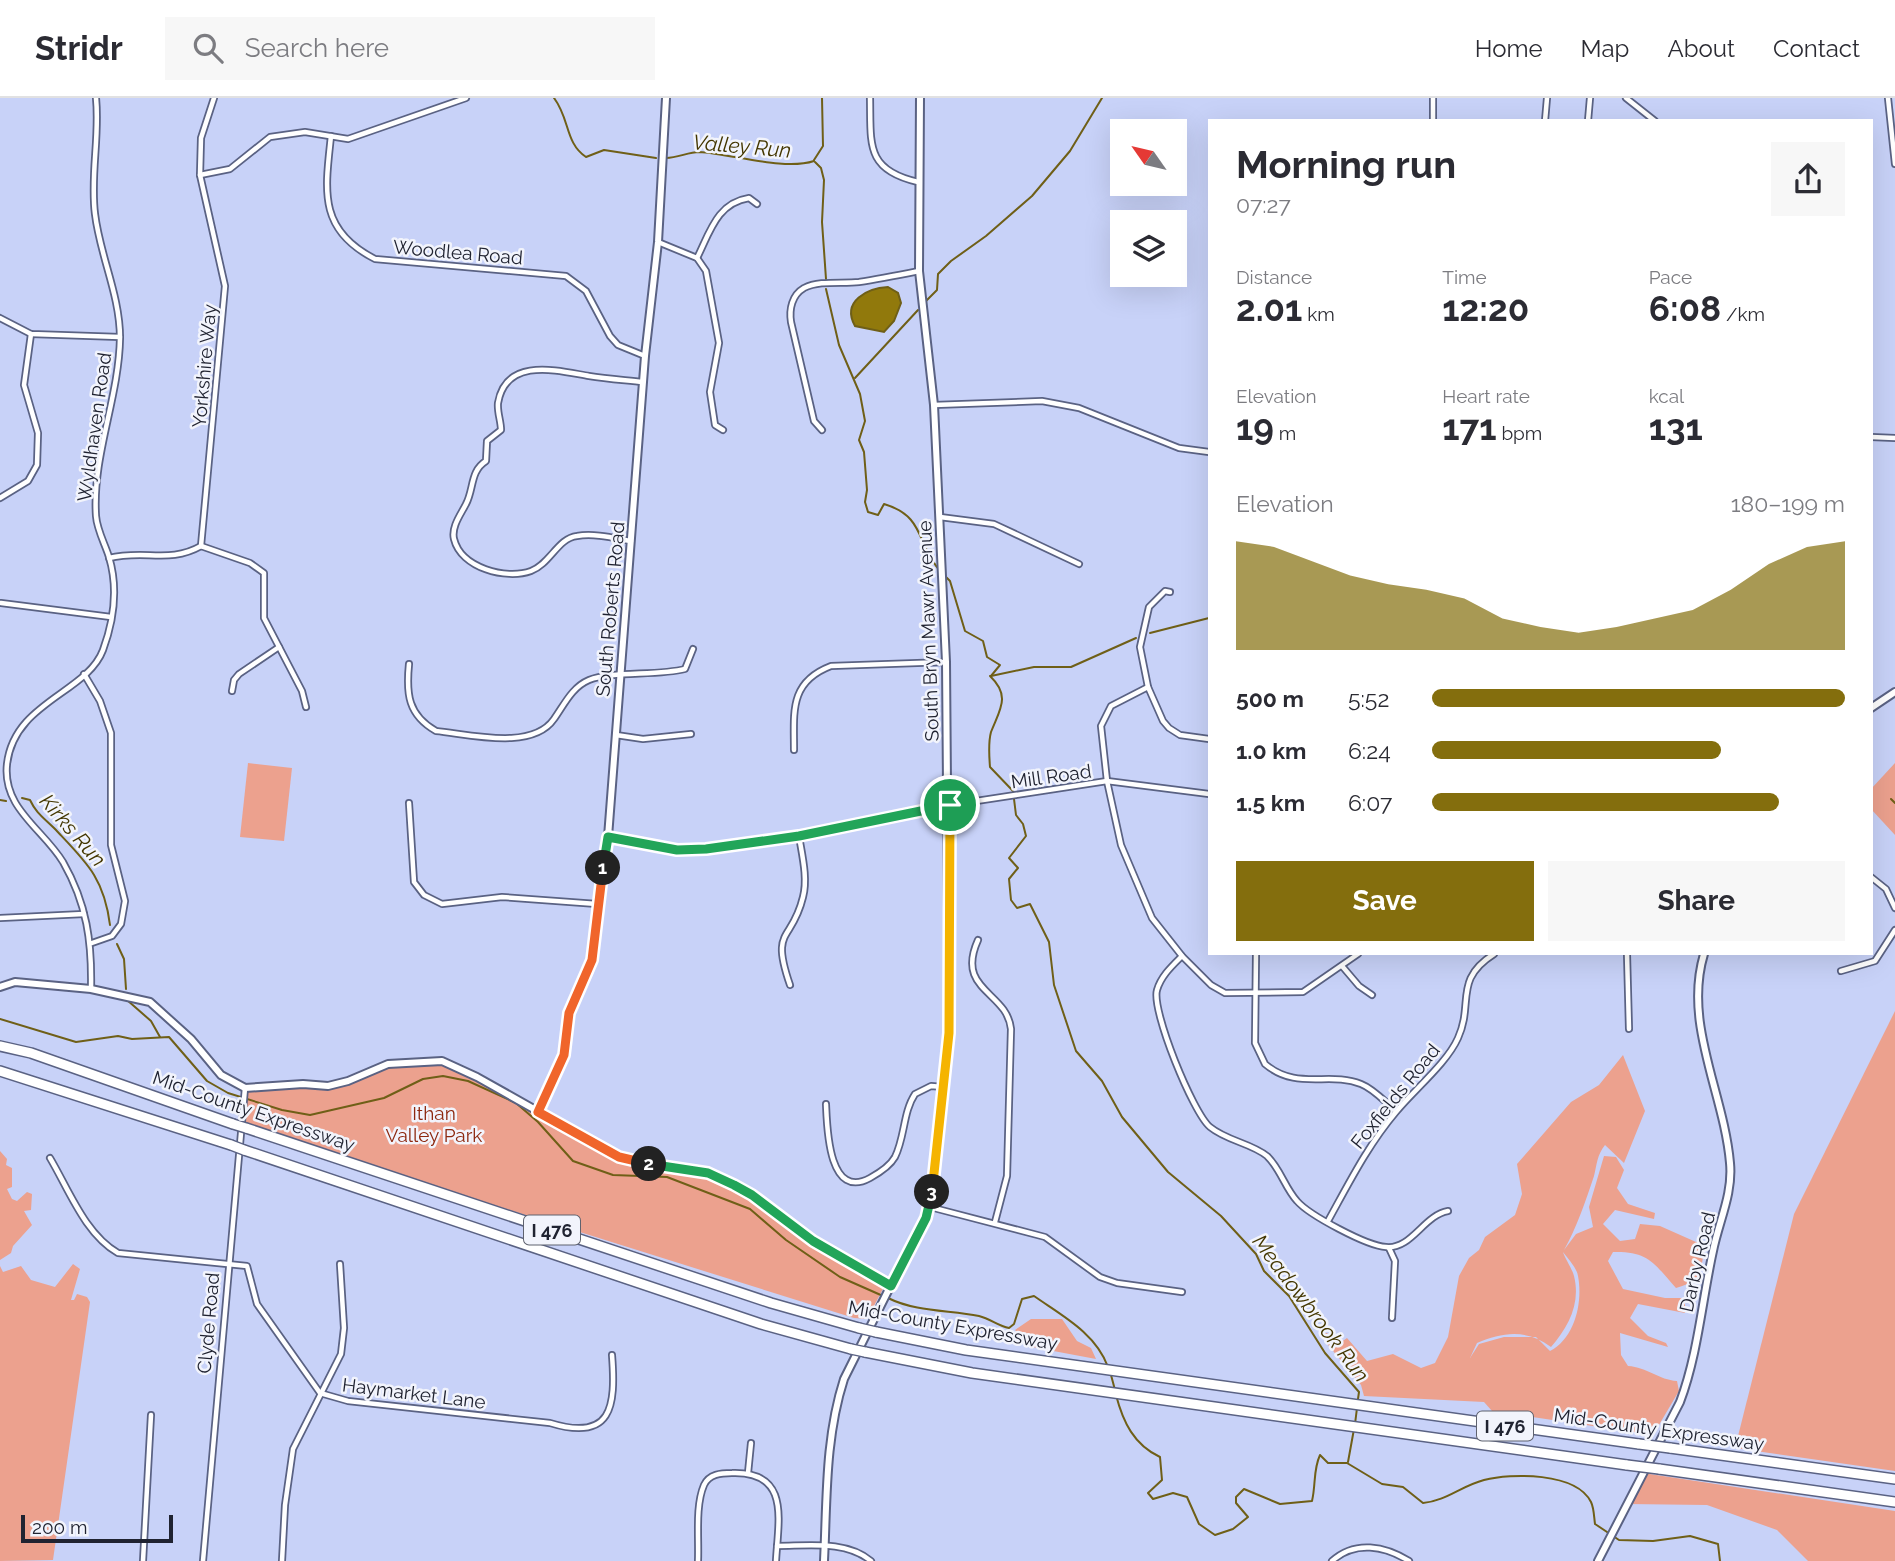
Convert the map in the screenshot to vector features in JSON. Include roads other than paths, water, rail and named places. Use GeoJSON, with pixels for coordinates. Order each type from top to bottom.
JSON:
{"type":"FeatureCollection","features":[{"type":"Feature","properties":{"kind":"highway","name":"Mid-County Expressway"},"geometry":{"type":"LineString","coordinates":[[0,1046],[31,1054],[771,1303],[876,1332],[966,1350],[1895,1479]]}},
{"type":"Feature","properties":{"kind":"highway","name":"Mid-County Expressway"},"geometry":{"type":"LineString","coordinates":[[0,1071],[231,1145],[773,1328],[851,1349],[972,1373],[1895,1502]]}},
{"type":"Feature","properties":{"kind":"main road","name":"South Roberts Road"},"geometry":{"type":"LineString","coordinates":[[538,1112],[564,1055],[569,1013],[592,960],[597,904],[608,837],[645,356],[658,242],[666,98]]}},
{"type":"Feature","properties":{"kind":"main road","name":"South Bryn Mawr Avenue"},"geometry":{"type":"LineString","coordinates":[[824,1561],[830,1438],[836,1403],[844,1379],[930,1207],[949,1033],[950,805],[946,662],[934,405],[919,271],[920,98]]}},
{"type":"Feature","properties":{"kind":"main road"},"geometry":{"type":"LineString","coordinates":[[1873,707],[1895,691]]}},
{"type":"Feature","properties":{"kind":"main road","name":"Darby Road"},"geometry":{"type":"LineString","coordinates":[[1598,1561],[1680,1402],[1690,1374],[1715,1239],[1731,1189],[1728,1144],[1702,1035],[1697,996],[1704,955]]}},
{"type":"Feature","properties":{"kind":"main road"},"geometry":{"type":"LineString","coordinates":[[0,987],[15,982],[91,989],[150,1002],[191,1039],[220,1075],[245,1088],[303,1084],[328,1086],[348,1081],[388,1064],[442,1061],[477,1077],[619,1157],[708,1173],[734,1185],[752,1195],[802,1234],[891,1286]]}},
{"type":"Feature","properties":{"kind":"street","name":"Wyldhaven Road"},"geometry":{"type":"LineString","coordinates":[[91,989],[92,943],[84,914],[63,863],[17,807],[6,766],[12,740],[25,723],[84,674],[102,652],[116,585],[96,518],[101,457],[118,367],[120,337],[119,310],[95,219],[92,188],[98,114],[96,98]]}},
{"type":"Feature","properties":{"kind":"street","name":"Yorkshire Way"},"geometry":{"type":"LineString","coordinates":[[201,546],[225,286],[200,175],[201,138],[215,98]]}},
{"type":"Feature","properties":{"kind":"street"},"geometry":{"type":"LineString","coordinates":[[200,175],[230,169],[270,137],[305,132],[348,139],[466,98]]}},
{"type":"Feature","properties":{"kind":"street"},"geometry":{"type":"LineString","coordinates":[[870,98],[873,154],[881,166],[896,177],[918,181]]}},
{"type":"Feature","properties":{"kind":"street"},"geometry":{"type":"LineString","coordinates":[[1433,98],[1433,119]]}},
{"type":"Feature","properties":{"kind":"street"},"geometry":{"type":"LineString","coordinates":[[1545,119],[1547,98]]}},
{"type":"Feature","properties":{"kind":"street"},"geometry":{"type":"LineString","coordinates":[[1588,119],[1590,98]]}},
{"type":"Feature","properties":{"kind":"street"},"geometry":{"type":"LineString","coordinates":[[1626,98],[1652,119]]}},
{"type":"Feature","properties":{"kind":"street"},"geometry":{"type":"LineString","coordinates":[[1888,98],[1895,164]]}},
{"type":"Feature","properties":{"kind":"street","name":"Woodlea Road"},"geometry":{"type":"LineString","coordinates":[[331,136],[325,189],[328,207],[342,237],[357,250],[374,259],[566,276],[586,291],[610,337],[618,345],[645,356]]}},
{"type":"Feature","properties":{"kind":"street"},"geometry":{"type":"LineString","coordinates":[[698,258],[719,215],[729,204],[749,198],[757,204]]}},
{"type":"Feature","properties":{"kind":"street"},"geometry":{"type":"LineString","coordinates":[[658,242],[698,258],[706,271],[719,343],[710,392],[715,425],[723,430]]}},
{"type":"Feature","properties":{"kind":"street"},"geometry":{"type":"LineString","coordinates":[[822,430],[814,421],[791,322],[790,310],[795,298],[802,290],[814,285],[857,282],[919,271]]}},
{"type":"Feature","properties":{"kind":"street"},"geometry":{"type":"LineString","coordinates":[[0,318],[31,334],[120,337]]}},
{"type":"Feature","properties":{"kind":"street"},"geometry":{"type":"LineString","coordinates":[[0,498],[28,481],[37,465],[38,433],[24,385],[31,334]]}},
{"type":"Feature","properties":{"kind":"street"},"geometry":{"type":"LineString","coordinates":[[632,541],[575,536],[566,540],[543,565],[511,575],[478,565],[466,556],[454,537],[455,527],[471,493],[476,471],[486,461],[486,441],[500,430],[498,403],[502,391],[517,376],[532,369],[556,369],[643,382]]}},
{"type":"Feature","properties":{"kind":"street"},"geometry":{"type":"LineString","coordinates":[[934,405],[1042,401],[1079,408],[1179,448],[1208,452]]}},
{"type":"Feature","properties":{"kind":"street"},"geometry":{"type":"LineString","coordinates":[[1873,437],[1895,438]]}},
{"type":"Feature","properties":{"kind":"street"},"geometry":{"type":"LineString","coordinates":[[939,516],[994,524],[1079,564]]}},
{"type":"Feature","properties":{"kind":"street"},"geometry":{"type":"LineString","coordinates":[[109,558],[133,552],[165,557],[187,554],[201,546],[250,563],[264,573],[264,618],[302,691],[306,707]]}},
{"type":"Feature","properties":{"kind":"street"},"geometry":{"type":"LineString","coordinates":[[1170,592],[1165,591],[1153,600],[1146,615],[1140,656],[1163,721],[1180,734],[1208,739]]}},
{"type":"Feature","properties":{"kind":"street"},"geometry":{"type":"LineString","coordinates":[[1,603],[111,617]]}},
{"type":"Feature","properties":{"kind":"street"},"geometry":{"type":"LineString","coordinates":[[232,691],[233,680],[239,674],[279,647]]}},
{"type":"Feature","properties":{"kind":"street"},"geometry":{"type":"LineString","coordinates":[[409,664],[411,709],[424,724],[436,731],[523,739],[537,735],[550,724],[576,686],[592,678],[685,669],[692,649]]}},
{"type":"Feature","properties":{"kind":"street"},"geometry":{"type":"LineString","coordinates":[[794,750],[796,701],[801,687],[819,671],[831,666],[946,662]]}},
{"type":"Feature","properties":{"kind":"street"},"geometry":{"type":"LineString","coordinates":[[84,674],[100,701],[111,733],[111,845],[125,901],[121,924],[112,936],[92,943]]}},
{"type":"Feature","properties":{"kind":"street"},"geometry":{"type":"LineString","coordinates":[[1149,687],[1121,700],[1106,715],[1101,726],[1107,782],[1121,845],[1152,918],[1182,956],[1211,985],[1225,993],[1303,992],[1357,955]]}},
{"type":"Feature","properties":{"kind":"street"},"geometry":{"type":"LineString","coordinates":[[616,734],[643,738],[691,734]]}},
{"type":"Feature","properties":{"kind":"street","name":"Mill Road"},"geometry":{"type":"LineString","coordinates":[[608,837],[677,850],[706,849],[799,836],[950,805],[1107,782],[1208,794]]}},
{"type":"Feature","properties":{"kind":"street"},"geometry":{"type":"LineString","coordinates":[[409,803],[414,882],[432,900],[442,904],[463,904],[502,897],[597,904]]}},
{"type":"Feature","properties":{"kind":"street"},"geometry":{"type":"LineString","coordinates":[[790,985],[781,960],[780,945],[803,896],[799,836]]}},
{"type":"Feature","properties":{"kind":"street"},"geometry":{"type":"LineString","coordinates":[[1873,879],[1886,889],[1895,908]]}},
{"type":"Feature","properties":{"kind":"street"},"geometry":{"type":"LineString","coordinates":[[0,918],[84,914]]}},
{"type":"Feature","properties":{"kind":"street"},"geometry":{"type":"LineString","coordinates":[[1842,971],[1875,961],[1895,930]]}},
{"type":"Feature","properties":{"kind":"street"},"geometry":{"type":"LineString","coordinates":[[978,940],[972,953],[972,972],[980,986],[1010,1020],[1011,1029],[1007,1176],[995,1222]]}},
{"type":"Feature","properties":{"kind":"street"},"geometry":{"type":"LineString","coordinates":[[1256,955],[1255,1043],[1265,1065],[1297,1080],[1357,1082],[1370,1088],[1396,1111]]}},
{"type":"Feature","properties":{"kind":"street","name":"Foxfields Road"},"geometry":{"type":"LineString","coordinates":[[1328,1221],[1367,1148],[1459,1037],[1466,985],[1479,963],[1491,955]]}},
{"type":"Feature","properties":{"kind":"street"},"geometry":{"type":"LineString","coordinates":[[1627,955],[1629,1029]]}},
{"type":"Feature","properties":{"kind":"street"},"geometry":{"type":"LineString","coordinates":[[1182,956],[1164,975],[1155,1003],[1189,1096],[1208,1126],[1223,1136],[1264,1153],[1297,1202],[1366,1244],[1389,1248],[1403,1243],[1437,1213],[1448,1211]]}},
{"type":"Feature","properties":{"kind":"street"},"geometry":{"type":"LineString","coordinates":[[1342,966],[1359,986],[1372,995]]}},
{"type":"Feature","properties":{"kind":"street"},"geometry":{"type":"LineString","coordinates":[[826,1104],[828,1144],[834,1164],[844,1177],[855,1182],[866,1180],[894,1159],[915,1094],[931,1086],[944,1087]]}},
{"type":"Feature","properties":{"kind":"street","name":"Clyde Road"},"geometry":{"type":"LineString","coordinates":[[203,1561],[227,1264],[245,1088]]}},
{"type":"Feature","properties":{"kind":"street"},"geometry":{"type":"LineString","coordinates":[[50,1158],[103,1244],[118,1253],[227,1264]]}},
{"type":"Feature","properties":{"kind":"street"},"geometry":{"type":"LineString","coordinates":[[930,1207],[1045,1237],[1100,1277],[1117,1283],[1182,1292]]}},
{"type":"Feature","properties":{"kind":"street"},"geometry":{"type":"LineString","coordinates":[[1389,1248],[1395,1261],[1392,1318]]}},
{"type":"Feature","properties":{"kind":"street","name":"Haymarket Lane"},"geometry":{"type":"LineString","coordinates":[[227,1264],[247,1266],[250,1269],[257,1304],[320,1393],[348,1401],[550,1423],[582,1430],[599,1423],[614,1399],[612,1355]]}},
{"type":"Feature","properties":{"kind":"street"},"geometry":{"type":"LineString","coordinates":[[282,1561],[285,1505],[293,1449],[341,1354],[343,1280],[340,1264]]}},
{"type":"Feature","properties":{"kind":"street"},"geometry":{"type":"LineString","coordinates":[[143,1561],[151,1415]]}},
{"type":"Feature","properties":{"kind":"street"},"geometry":{"type":"LineString","coordinates":[[748,1473],[751,1443]]}},
{"type":"Feature","properties":{"kind":"street"},"geometry":{"type":"LineString","coordinates":[[698,1561],[700,1502],[705,1483],[716,1474],[748,1473],[771,1486],[776,1499],[780,1513],[776,1561]]}},
{"type":"Feature","properties":{"kind":"street"},"geometry":{"type":"LineString","coordinates":[[777,1546],[825,1546],[858,1550],[871,1561]]}},
{"type":"Feature","properties":{"kind":"street"},"geometry":{"type":"LineString","coordinates":[[1332,1561],[1356,1548],[1377,1547],[1409,1561]]}},
{"type":"Feature","properties":{"kind":"waterway","name":"Valley Run"},"geometry":{"type":"LineString","coordinates":[[554,98],[574,145],[586,157],[604,150],[656,158]]}},
{"type":"Feature","properties":{"kind":"waterway","name":"Meadowbrook Run"},"geometry":{"type":"LineString","coordinates":[[814,160],[823,146],[822,98]]}},
{"type":"Feature","properties":{"kind":"waterway"},"geometry":{"type":"LineString","coordinates":[[925,302],[937,290],[938,274],[951,261],[986,236],[1032,196],[1070,151],[1102,98]]}},
{"type":"Feature","properties":{"kind":"waterway","name":"Valley Run"},"geometry":{"type":"LineString","coordinates":[[666,158],[699,152],[773,163],[802,164],[814,161]]}},
{"type":"Feature","properties":{"kind":"waterway","name":"Meadowbrook Run"},"geometry":{"type":"LineString","coordinates":[[815,162],[821,168],[824,180],[822,222],[826,279]]}},
{"type":"Feature","properties":{"kind":"waterway","name":"Meadowbrook Run"},"geometry":{"type":"LineString","coordinates":[[826,289],[839,345],[860,394],[865,421],[859,440],[864,452],[867,490],[865,502],[868,512],[878,515],[884,504],[907,516],[940,571]]}},
{"type":"Feature","properties":{"kind":"waterway"},"geometry":{"type":"LineString","coordinates":[[855,378],[918,310]]}},
{"type":"Feature","properties":{"kind":"waterway","name":"Meadowbrook Run"},"geometry":{"type":"LineString","coordinates":[[944,575],[950,581],[965,631],[983,641],[987,657],[1000,665],[991,676]]}},
{"type":"Feature","properties":{"kind":"waterway"},"geometry":{"type":"LineString","coordinates":[[1150,633],[1208,618]]}},
{"type":"Feature","properties":{"kind":"waterway"},"geometry":{"type":"LineString","coordinates":[[991,676],[1034,667],[1071,667],[1136,638]]}},
{"type":"Feature","properties":{"kind":"waterway","name":"Meadowbrook Run"},"geometry":{"type":"LineString","coordinates":[[990,676],[1002,696],[990,736],[990,767],[1013,791],[1016,815],[1023,824],[1026,836],[1009,858],[1018,868],[1009,879],[1011,900],[1017,908],[1030,904],[1049,942],[1054,985],[1076,1051],[1102,1081],[1122,1117],[1168,1172],[1221,1216],[1256,1254],[1264,1271],[1289,1296],[1325,1353],[1359,1392],[1358,1399]]}},
{"type":"Feature","properties":{"kind":"waterway","name":"Kirks Run"},"geometry":{"type":"LineString","coordinates":[[22,798],[30,800],[92,871],[103,894],[110,925]]}},
{"type":"Feature","properties":{"kind":"waterway"},"geometry":{"type":"LineString","coordinates":[[1891,799],[1895,803]]}},
{"type":"Feature","properties":{"kind":"waterway","name":"Kirks Run"},"geometry":{"type":"LineString","coordinates":[[0,800],[6,801]]}},
{"type":"Feature","properties":{"kind":"waterway","name":"Kirks Run"},"geometry":{"type":"LineString","coordinates":[[117,944],[124,959],[126,989]]}},
{"type":"Feature","properties":{"kind":"waterway","name":"Kirks Run"},"geometry":{"type":"LineString","coordinates":[[127,1000],[151,1021],[160,1037]]}},
{"type":"Feature","properties":{"kind":"waterway"},"geometry":{"type":"LineString","coordinates":[[0,1019],[76,1042],[118,1036],[132,1039],[169,1037],[207,1081],[228,1093],[282,1110],[310,1115],[384,1098],[423,1079],[443,1076],[468,1081],[516,1103],[538,1122],[573,1161],[613,1175],[667,1177],[750,1209],[786,1240],[840,1277],[883,1296]]}},
{"type":"Feature","properties":{"kind":"waterway"},"geometry":{"type":"LineString","coordinates":[[888,1298],[921,1308],[979,1316],[1009,1328],[1014,1324],[1022,1299],[1034,1296],[1086,1335],[1095,1344],[1108,1367]]}},
{"type":"Feature","properties":{"kind":"waterway"},"geometry":{"type":"LineString","coordinates":[[1111,1375],[1115,1390]]}},
{"type":"Feature","properties":{"kind":"waterway","name":"Meadowbrook Run"},"geometry":{"type":"LineString","coordinates":[[1116,1395],[1131,1432],[1143,1446],[1160,1457],[1162,1480],[1148,1493],[1153,1499],[1173,1493],[1187,1497],[1199,1524],[1215,1535],[1233,1529],[1248,1517],[1236,1503],[1236,1497],[1244,1489],[1280,1504],[1312,1501],[1320,1455],[1328,1463],[1347,1463],[1382,1484],[1403,1487],[1423,1503],[1484,1480],[1510,1476],[1558,1480],[1583,1492],[1592,1504],[1595,1524],[1619,1540],[1653,1541],[1690,1536],[1718,1544],[1720,1561]]}},
{"type":"Feature","properties":{"kind":"waterway","name":"Meadowbrook Run"},"geometry":{"type":"LineString","coordinates":[[1355,1424],[1357,1408]]}},
{"type":"Feature","properties":{"kind":"waterway","name":"Meadowbrook Run"},"geometry":{"type":"LineString","coordinates":[[1348,1462],[1354,1429]]}},
{"type":"Feature","properties":{"kind":"park label","name":"Ithan Valley Park"},"geometry":{"type":"Point","coordinates":[434,1124]}}]}
